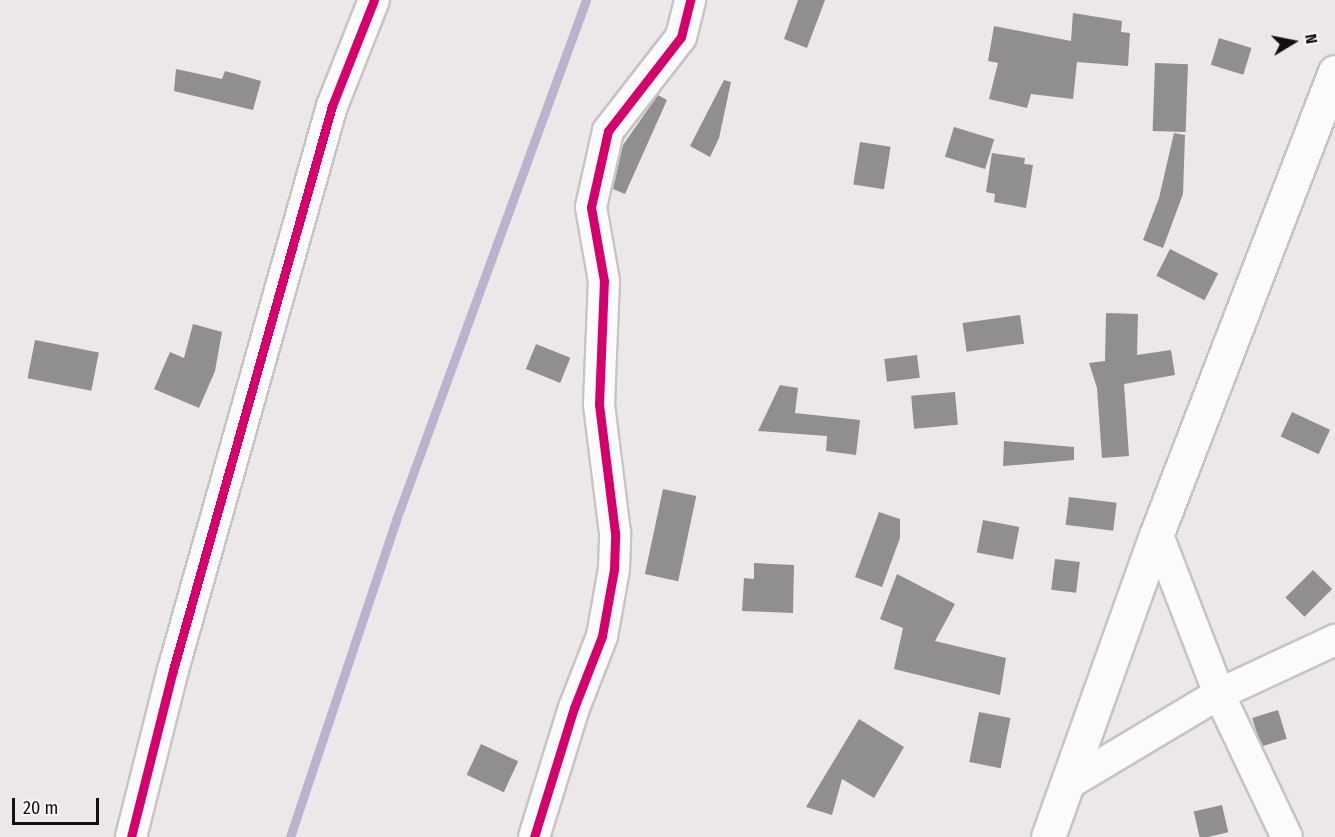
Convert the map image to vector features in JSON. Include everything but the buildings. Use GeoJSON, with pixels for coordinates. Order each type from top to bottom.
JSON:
{"type":"FeatureCollection","features":[{"type":"Feature","properties":{"kind":"street"},"geometry":{"type":"LineString","coordinates":[[131,837],[179,646],[332,106],[374,0]]}},
{"type":"Feature","properties":{"kind":"street"},"geometry":{"type":"LineString","coordinates":[[534,837],[574,708],[602,636],[614,569],[615,533],[599,404],[604,281],[591,207],[608,131],[681,37],[690,0]]}},
{"type":"Feature","properties":{"kind":"street"},"geometry":{"type":"LineString","coordinates":[[1048,837],[1070,783],[1157,532],[1335,72]]}},
{"type":"Feature","properties":{"kind":"street"},"geometry":{"type":"LineString","coordinates":[[1157,532],[1219,694],[1287,837]]}},
{"type":"Feature","properties":{"kind":"street"},"geometry":{"type":"LineString","coordinates":[[1070,783],[1219,694],[1335,640]]}},
{"type":"Feature","properties":{"kind":"waterway"},"geometry":{"type":"LineString","coordinates":[[290,837],[396,520],[586,0]]}},
{"type":"Feature","properties":{"kind":"cycle path"},"geometry":{"type":"LineString","coordinates":[[131,837],[173,670],[332,106],[374,0]]}},
{"type":"Feature","properties":{"kind":"cycle path"},"geometry":{"type":"LineString","coordinates":[[534,837],[574,708],[602,636],[614,569],[615,533],[599,404],[604,281],[591,207],[608,131],[681,37],[690,0]]}}]}
